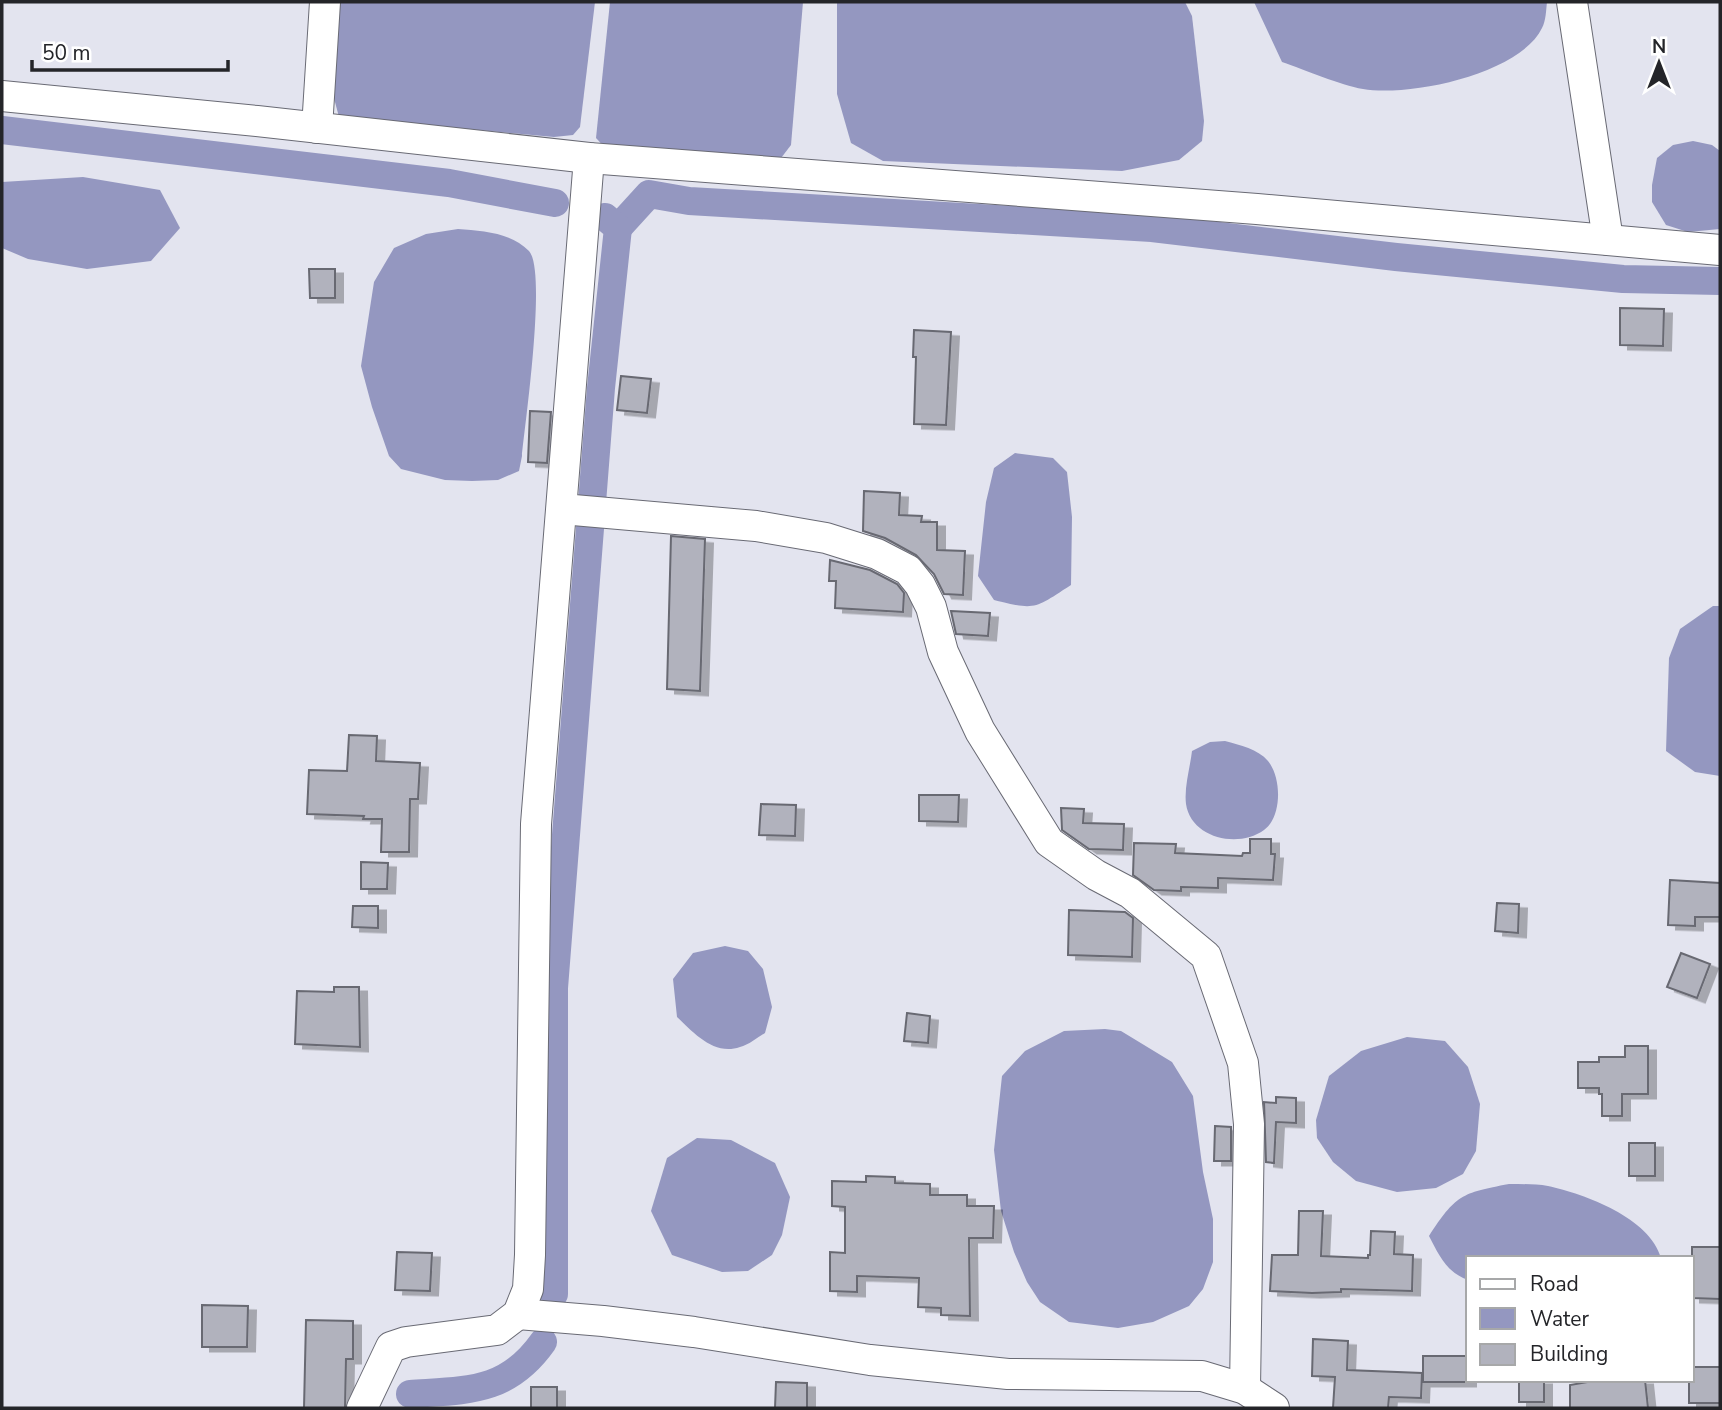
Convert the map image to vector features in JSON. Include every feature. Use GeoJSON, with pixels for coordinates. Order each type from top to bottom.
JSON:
{"type":"FeatureCollection","features":[{"type":"Feature","properties":{"kind":"street"},"geometry":{"type":"LineString","coordinates":[[317,128],[324,2]]}},
{"type":"Feature","properties":{"kind":"street"},"geometry":{"type":"LineString","coordinates":[[1572,2],[1608,240]]}},
{"type":"Feature","properties":{"kind":"street"},"geometry":{"type":"LineString","coordinates":[[2,96],[589,158],[1257,209],[1720,250]]}},
{"type":"Feature","properties":{"kind":"street"},"geometry":{"type":"LineString","coordinates":[[362,1408],[390,1347],[406,1342],[497,1330],[518,1314],[528,1289],[536,824],[589,158]]}},
{"type":"Feature","properties":{"kind":"street"},"geometry":{"type":"LineString","coordinates":[[562,509],[743,524],[826,538],[877,554],[908,570],[920,585],[931,607],[943,652],[980,731],[1049,842],[1096,875],[1130,893],[1206,957],[1243,1063],[1250,1125],[1245,1390]]}},
{"type":"Feature","properties":{"kind":"street"},"geometry":{"type":"LineString","coordinates":[[518,1314],[681,1330],[870,1360],[1008,1374],[1202,1376],[1245,1390],[1274,1408]]}},
{"type":"Feature","properties":{"kind":"water"},"geometry":{"type":"Polygon","coordinates":[[[334,2],[595,2],[580,127],[573,135],[554,137],[339,117],[327,72],[334,2]]]}},
{"type":"Feature","properties":{"kind":"water"},"geometry":{"type":"Polygon","coordinates":[[[610,2],[803,2],[791,145],[778,162],[609,152],[596,138],[610,2]]]}},
{"type":"Feature","properties":{"kind":"water"},"geometry":{"type":"Polygon","coordinates":[[[837,2],[1185,2],[1192,16],[1204,121],[1202,141],[1179,160],[1122,171],[883,161],[851,143],[837,94],[837,2]]]}},
{"type":"Feature","properties":{"kind":"water"},"geometry":{"type":"Polygon","coordinates":[[[1254,2],[1547,2],[1542,28],[1530,44],[1511,58],[1462,79],[1383,91],[1344,84],[1282,62],[1254,2]]]}},
{"type":"Feature","properties":{"kind":"water"},"geometry":{"type":"Polygon","coordinates":[[[1693,141],[1712,145],[1720,151],[1720,229],[1688,232],[1666,225],[1652,202],[1657,158],[1673,145],[1693,141]]]}},
{"type":"Feature","properties":{"kind":"water"},"geometry":{"type":"Polygon","coordinates":[[[83,177],[160,190],[180,228],[151,261],[87,269],[28,259],[2,248],[2,182],[83,177]]]}},
{"type":"Feature","properties":{"kind":"water"},"geometry":{"type":"Polygon","coordinates":[[[458,229],[505,236],[529,251],[534,264],[535,316],[522,456],[519,471],[498,480],[445,480],[401,469],[389,456],[361,366],[374,282],[394,248],[426,234],[458,229]]]}},
{"type":"Feature","properties":{"kind":"water"},"geometry":{"type":"Polygon","coordinates":[[[1015,453],[1053,458],[1067,472],[1072,517],[1071,585],[1042,603],[1028,606],[994,600],[978,576],[986,502],[994,468],[1015,453]]]}},
{"type":"Feature","properties":{"kind":"water"},"geometry":{"type":"Polygon","coordinates":[[[1713,606],[1720,606],[1720,776],[1695,772],[1666,751],[1669,658],[1680,629],[1713,606]]]}},
{"type":"Feature","properties":{"kind":"water"},"geometry":{"type":"Polygon","coordinates":[[[1225,741],[1248,748],[1264,757],[1273,768],[1278,787],[1277,807],[1270,824],[1253,836],[1242,839],[1217,837],[1206,832],[1190,816],[1186,804],[1186,784],[1192,751],[1210,742],[1225,741]]]}},
{"type":"Feature","properties":{"kind":"water"},"geometry":{"type":"Polygon","coordinates":[[[725,946],[748,951],[763,969],[772,1007],[765,1033],[747,1045],[731,1049],[713,1046],[677,1017],[673,979],[693,953],[725,946]]]}},
{"type":"Feature","properties":{"kind":"water"},"geometry":{"type":"Polygon","coordinates":[[[1064,1031],[1121,1031],[1172,1062],[1193,1096],[1203,1172],[1213,1219],[1213,1262],[1203,1289],[1189,1306],[1153,1322],[1118,1328],[1069,1322],[1040,1302],[1027,1282],[1014,1252],[1001,1211],[994,1150],[1002,1076],[1025,1051],[1064,1031]]]}},
{"type":"Feature","properties":{"kind":"water"},"geometry":{"type":"Polygon","coordinates":[[[1407,1037],[1445,1041],[1468,1067],[1480,1104],[1476,1151],[1463,1174],[1436,1188],[1397,1192],[1356,1181],[1333,1162],[1317,1138],[1316,1120],[1329,1076],[1361,1051],[1407,1037]]]}},
{"type":"Feature","properties":{"kind":"water"},"geometry":{"type":"Polygon","coordinates":[[[697,1138],[731,1140],[775,1163],[790,1197],[782,1235],[772,1255],[748,1271],[722,1272],[672,1255],[651,1211],[667,1158],[697,1138]]]}},
{"type":"Feature","properties":{"kind":"water"},"geometry":{"type":"Polygon","coordinates":[[[1509,1184],[1534,1184],[1580,1195],[1630,1220],[1655,1244],[1660,1256],[1466,1256],[1466,1279],[1444,1262],[1429,1236],[1454,1204],[1480,1190],[1509,1184]]]}},
{"type":"Feature","properties":{"kind":"building"},"geometry":{"type":"Polygon","coordinates":[[[309,269],[335,269],[335,298],[310,298],[309,269]]]}},
{"type":"Feature","properties":{"kind":"building"},"geometry":{"type":"Polygon","coordinates":[[[1620,308],[1664,309],[1663,346],[1620,345],[1620,308]]]}},
{"type":"Feature","properties":{"kind":"building"},"geometry":{"type":"Polygon","coordinates":[[[914,330],[951,332],[946,425],[914,424],[914,330]]]}},
{"type":"Feature","properties":{"kind":"building"},"geometry":{"type":"Polygon","coordinates":[[[621,376],[651,379],[647,413],[617,410],[621,376]]]}},
{"type":"Feature","properties":{"kind":"building"},"geometry":{"type":"Polygon","coordinates":[[[530,411],[551,412],[547,463],[528,462],[530,411]]]}},
{"type":"Feature","properties":{"kind":"building"},"geometry":{"type":"Polygon","coordinates":[[[864,491],[900,493],[899,515],[922,516],[921,522],[937,522],[937,550],[965,551],[963,595],[944,594],[934,574],[916,555],[885,538],[863,531],[864,491]]]}},
{"type":"Feature","properties":{"kind":"building"},"geometry":{"type":"Polygon","coordinates":[[[671,536],[705,539],[700,691],[667,689],[671,536]]]}},
{"type":"Feature","properties":{"kind":"building"},"geometry":{"type":"Polygon","coordinates":[[[830,560],[870,570],[897,584],[904,593],[903,612],[835,608],[836,581],[829,581],[830,560]]]}},
{"type":"Feature","properties":{"kind":"building"},"geometry":{"type":"Polygon","coordinates":[[[951,611],[990,613],[988,636],[956,634],[951,611]]]}},
{"type":"Feature","properties":{"kind":"building"},"geometry":{"type":"Polygon","coordinates":[[[349,735],[377,736],[376,761],[420,763],[418,799],[410,799],[409,852],[381,852],[382,819],[307,814],[309,770],[347,771],[349,735]]]}},
{"type":"Feature","properties":{"kind":"building"},"geometry":{"type":"Polygon","coordinates":[[[919,795],[959,795],[958,822],[919,821],[919,795]]]}},
{"type":"Feature","properties":{"kind":"building"},"geometry":{"type":"Polygon","coordinates":[[[761,804],[796,805],[795,836],[759,835],[761,804]]]}},
{"type":"Feature","properties":{"kind":"building"},"geometry":{"type":"Polygon","coordinates":[[[1061,808],[1084,809],[1083,823],[1124,824],[1123,850],[1089,849],[1062,830],[1061,808]]]}},
{"type":"Feature","properties":{"kind":"building"},"geometry":{"type":"Polygon","coordinates":[[[1250,839],[1271,839],[1271,854],[1275,854],[1273,880],[1218,878],[1218,888],[1181,887],[1181,891],[1154,890],[1133,875],[1134,843],[1176,844],[1175,853],[1242,856],[1243,853],[1250,853],[1250,839]]]}},
{"type":"Feature","properties":{"kind":"building"},"geometry":{"type":"Polygon","coordinates":[[[361,862],[388,863],[387,889],[361,889],[361,862]]]}},
{"type":"Feature","properties":{"kind":"building"},"geometry":{"type":"Polygon","coordinates":[[[1670,880],[1720,883],[1720,917],[1695,917],[1695,926],[1668,925],[1670,880]]]}},
{"type":"Feature","properties":{"kind":"building"},"geometry":{"type":"Polygon","coordinates":[[[1497,903],[1519,904],[1518,933],[1495,931],[1497,903]]]}},
{"type":"Feature","properties":{"kind":"building"},"geometry":{"type":"Polygon","coordinates":[[[353,906],[378,906],[378,928],[352,927],[353,906]]]}},
{"type":"Feature","properties":{"kind":"building"},"geometry":{"type":"Polygon","coordinates":[[[1069,910],[1125,912],[1133,918],[1132,957],[1068,955],[1069,910]]]}},
{"type":"Feature","properties":{"kind":"building"},"geometry":{"type":"Polygon","coordinates":[[[1681,953],[1710,964],[1697,998],[1667,987],[1681,953]]]}},
{"type":"Feature","properties":{"kind":"building"},"geometry":{"type":"Polygon","coordinates":[[[334,987],[359,987],[360,1047],[295,1044],[297,991],[334,992],[334,987]]]}},
{"type":"Feature","properties":{"kind":"building"},"geometry":{"type":"Polygon","coordinates":[[[907,1013],[930,1016],[928,1043],[904,1041],[907,1013]]]}},
{"type":"Feature","properties":{"kind":"building"},"geometry":{"type":"Polygon","coordinates":[[[1625,1046],[1648,1046],[1648,1094],[1622,1094],[1622,1116],[1602,1116],[1602,1094],[1599,1094],[1599,1088],[1578,1088],[1578,1062],[1599,1062],[1599,1057],[1625,1057],[1625,1046]]]}},
{"type":"Feature","properties":{"kind":"building"},"geometry":{"type":"Polygon","coordinates":[[[1276,1097],[1296,1098],[1296,1123],[1276,1122],[1274,1163],[1266,1162],[1264,1102],[1276,1103],[1276,1097]]]}},
{"type":"Feature","properties":{"kind":"building"},"geometry":{"type":"Polygon","coordinates":[[[1215,1126],[1231,1127],[1231,1161],[1214,1161],[1215,1126]]]}},
{"type":"Feature","properties":{"kind":"building"},"geometry":{"type":"Polygon","coordinates":[[[1629,1143],[1655,1143],[1655,1176],[1629,1176],[1629,1143]]]}},
{"type":"Feature","properties":{"kind":"building"},"geometry":{"type":"Polygon","coordinates":[[[866,1176],[895,1177],[895,1183],[930,1184],[930,1195],[967,1195],[967,1206],[994,1206],[993,1238],[969,1238],[970,1316],[941,1315],[941,1308],[918,1307],[919,1278],[857,1276],[857,1292],[830,1291],[830,1252],[845,1253],[845,1207],[832,1206],[832,1181],[866,1182],[866,1176]]]}},
{"type":"Feature","properties":{"kind":"building"},"geometry":{"type":"Polygon","coordinates":[[[1299,1211],[1323,1211],[1321,1256],[1368,1258],[1371,1231],[1395,1232],[1394,1254],[1413,1255],[1412,1291],[1270,1291],[1272,1255],[1298,1255],[1299,1211]]]}},
{"type":"Feature","properties":{"kind":"building"},"geometry":{"type":"Polygon","coordinates":[[[1692,1247],[1720,1247],[1720,1299],[1694,1298],[1692,1247]]]}},
{"type":"Feature","properties":{"kind":"building"},"geometry":{"type":"Polygon","coordinates":[[[397,1252],[432,1253],[430,1291],[395,1290],[397,1252]]]}},
{"type":"Feature","properties":{"kind":"building"},"geometry":{"type":"Polygon","coordinates":[[[202,1305],[248,1306],[247,1347],[202,1347],[202,1305]]]}},
{"type":"Feature","properties":{"kind":"building"},"geometry":{"type":"Polygon","coordinates":[[[306,1320],[353,1321],[353,1359],[346,1359],[345,1408],[304,1408],[306,1320]]]}},
{"type":"Feature","properties":{"kind":"building"},"geometry":{"type":"Polygon","coordinates":[[[1313,1339],[1348,1341],[1347,1370],[1422,1373],[1421,1398],[1389,1397],[1388,1408],[1333,1408],[1335,1377],[1312,1376],[1313,1339]]]}},
{"type":"Feature","properties":{"kind":"building"},"geometry":{"type":"Polygon","coordinates":[[[1423,1356],[1466,1356],[1466,1382],[1423,1382],[1423,1356]]]}},
{"type":"Feature","properties":{"kind":"building"},"geometry":{"type":"Polygon","coordinates":[[[1694,1367],[1720,1367],[1720,1403],[1689,1403],[1689,1382],[1694,1382],[1694,1367]]]}},
{"type":"Feature","properties":{"kind":"building"},"geometry":{"type":"Polygon","coordinates":[[[776,1382],[807,1383],[807,1408],[775,1408],[776,1382]]]}},
{"type":"Feature","properties":{"kind":"building"},"geometry":{"type":"Polygon","coordinates":[[[1519,1382],[1544,1382],[1544,1402],[1519,1402],[1519,1382]]]}},
{"type":"Feature","properties":{"kind":"building"},"geometry":{"type":"Polygon","coordinates":[[[1587,1382],[1645,1382],[1648,1408],[1570,1408],[1570,1385],[1587,1382]]]}},
{"type":"Feature","properties":{"kind":"building"},"geometry":{"type":"Polygon","coordinates":[[[531,1387],[557,1387],[557,1408],[531,1408],[531,1387]]]}},
{"type":"Feature","properties":{"kind":"waterway"},"geometry":{"type":"LineString","coordinates":[[2,130],[449,183],[555,203]]}},
{"type":"Feature","properties":{"kind":"waterway"},"geometry":{"type":"LineString","coordinates":[[618,228],[649,194],[689,201],[1152,228],[1396,257],[1623,279],[1720,281]]}},
{"type":"Feature","properties":{"kind":"waterway"},"geometry":{"type":"LineString","coordinates":[[554,1294],[554,988],[601,388],[618,228],[605,217]]}},
{"type":"Feature","properties":{"kind":"waterway"},"geometry":{"type":"LineString","coordinates":[[410,1394],[468,1389],[500,1380],[529,1359],[543,1342]]}}]}
